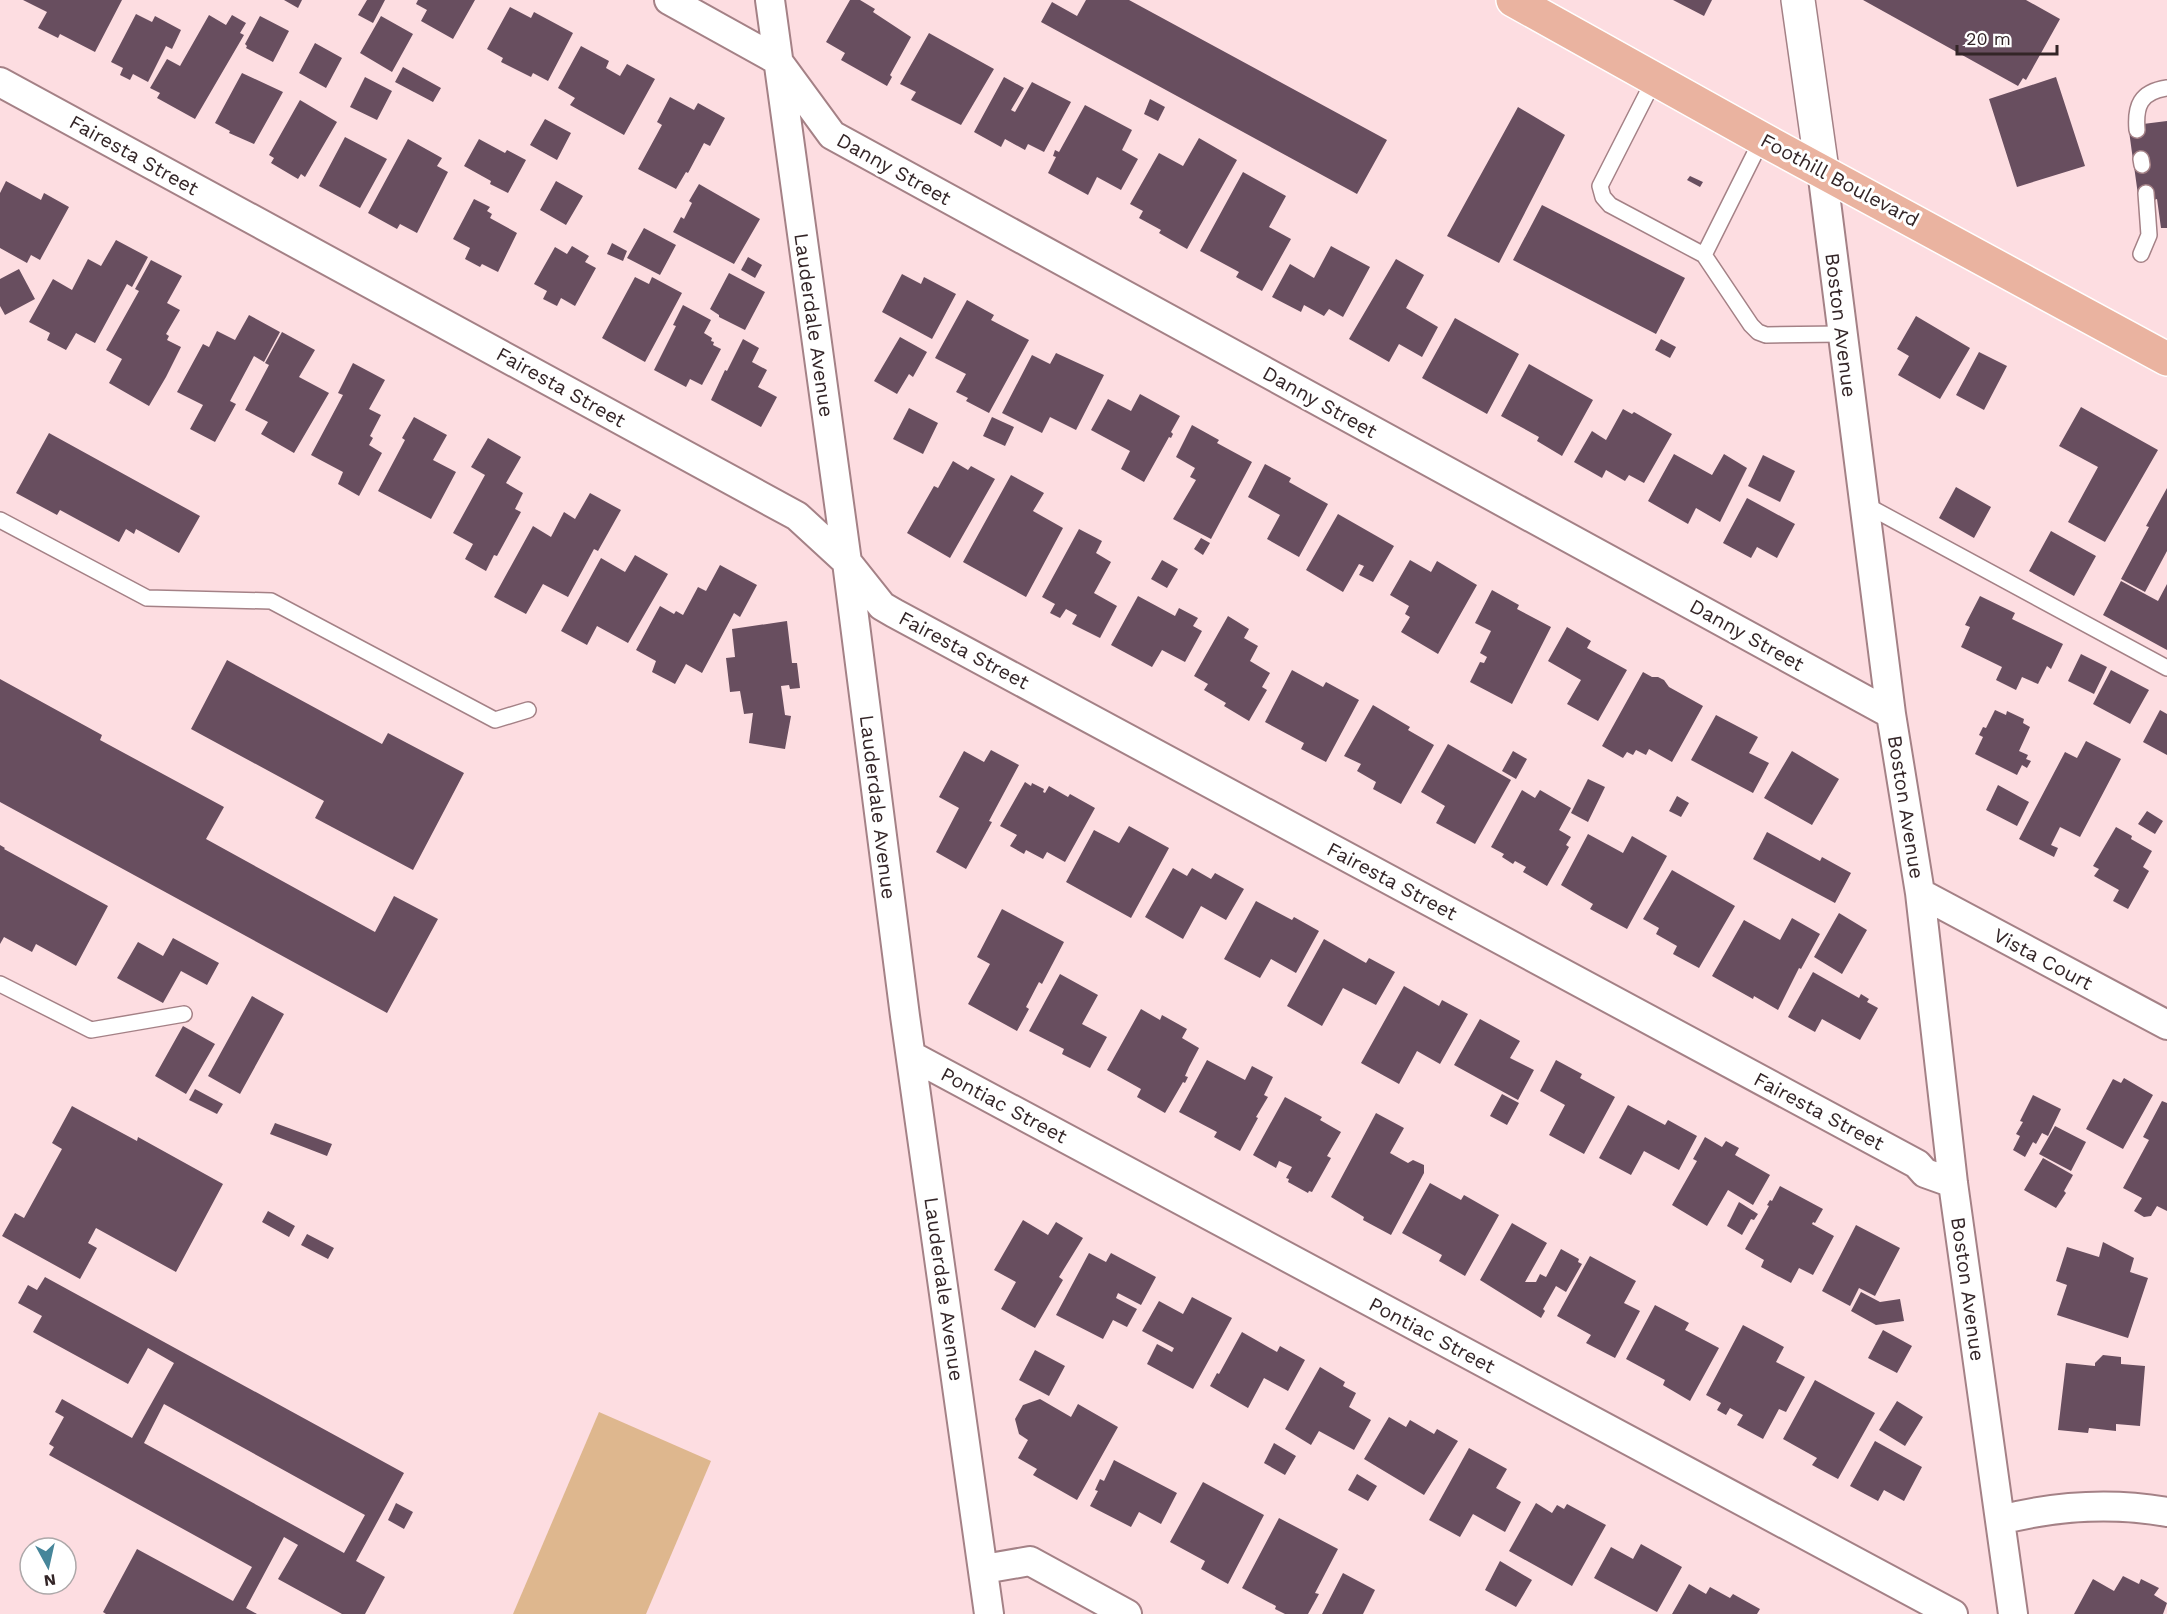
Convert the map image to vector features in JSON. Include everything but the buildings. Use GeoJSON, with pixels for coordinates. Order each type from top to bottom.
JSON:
{"type":"FeatureCollection","features":[{"type":"Feature","properties":{"kind":"main road","name":"Foothill Boulevard"},"geometry":{"type":"LineString","coordinates":[[1513,0],[2167,359]]}},
{"type":"Feature","properties":{"kind":"street"},"geometry":{"type":"LineString","coordinates":[[669,0],[777,60]]}},
{"type":"Feature","properties":{"kind":"street","name":"Lauderdale Avenue"},"geometry":{"type":"LineString","coordinates":[[770,0],[989,1614]]}},
{"type":"Feature","properties":{"kind":"street","name":"Boston Avenue"},"geometry":{"type":"LineString","coordinates":[[1798,0],[1822,170],[1891,714],[1920,893],[1953,1183],[2013,1614]]}},
{"type":"Feature","properties":{"kind":"street","name":"Danny Street"},"geometry":{"type":"LineString","coordinates":[[777,60],[832,135],[1891,714]]}},
{"type":"Feature","properties":{"kind":"street","name":"Fairesta Street"},"geometry":{"type":"LineString","coordinates":[[0,82],[797,516],[847,562],[882,606],[894,613],[1917,1164],[1925,1173],[1953,1183]]}},
{"type":"Feature","properties":{"kind":"street","name":"Vista Court"},"geometry":{"type":"LineString","coordinates":[[1920,893],[2167,1025]]}},
{"type":"Feature","properties":{"kind":"street","name":"Pontiac Street"},"geometry":{"type":"LineString","coordinates":[[912,1056],[1953,1614]]}},
{"type":"Feature","properties":{"kind":"street"},"geometry":{"type":"LineString","coordinates":[[2000,1520],[2039,1510],[2102,1506],[2167,1512]]}},
{"type":"Feature","properties":{"kind":"street"},"geometry":{"type":"LineString","coordinates":[[984,1569],[1030,1561],[1127,1614]]}},
{"type":"Feature","properties":{"kind":"lane"},"geometry":{"type":"LineString","coordinates":[[1655,78],[1600,186],[1603,197],[1610,205],[1704,255],[1758,332],[1766,334],[1842,334]]}},
{"type":"Feature","properties":{"kind":"lane"},"geometry":{"type":"LineString","coordinates":[[2137,130],[2136,111],[2145,96],[2167,88]]}},
{"type":"Feature","properties":{"kind":"lane"},"geometry":{"type":"LineString","coordinates":[[1704,255],[1762,138]]}},
{"type":"Feature","properties":{"kind":"lane"},"geometry":{"type":"LineString","coordinates":[[2141,254],[2150,235],[2146,194]]}},
{"type":"Feature","properties":{"kind":"lane"},"geometry":{"type":"LineString","coordinates":[[1864,504],[2167,668]]}},
{"type":"Feature","properties":{"kind":"lane"},"geometry":{"type":"LineString","coordinates":[[0,520],[147,598],[271,601],[495,720],[528,710]]}},
{"type":"Feature","properties":{"kind":"lane"},"geometry":{"type":"LineString","coordinates":[[0,984],[91,1030],[183,1014]]}},
{"type":"Feature","properties":{"kind":"shaded area"},"geometry":{"type":"Polygon","coordinates":[[[599,1412],[711,1461],[646,1614],[513,1614],[599,1412]]]}}]}
